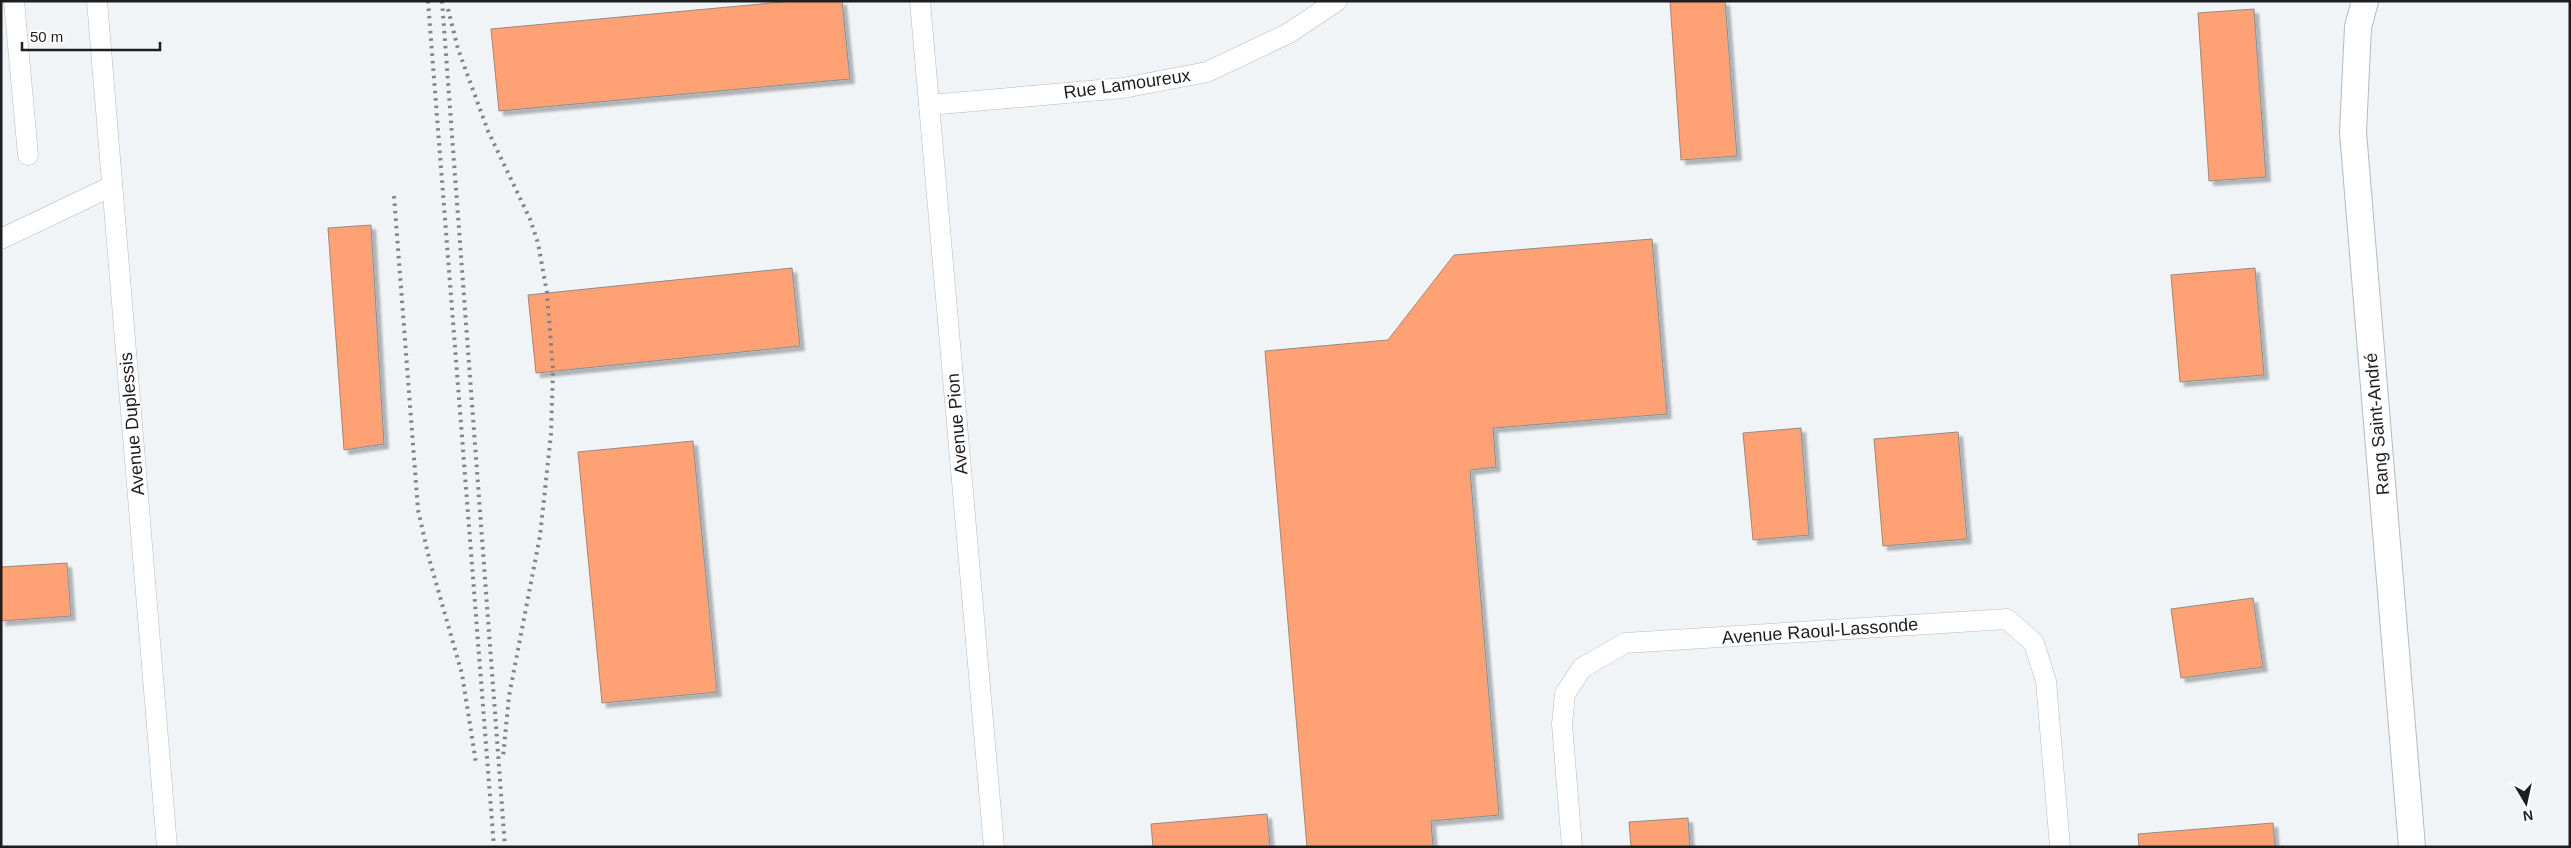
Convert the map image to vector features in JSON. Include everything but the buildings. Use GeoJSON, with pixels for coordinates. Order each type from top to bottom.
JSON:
{"type":"FeatureCollection","features":[{"type":"Feature","properties":{"kind":"main road","name":"Rang Saint-André"},"geometry":{"type":"LineString","coordinates":[[2365,1],[2358,28],[2353,132],[2412,847]]}},
{"type":"Feature","properties":{"kind":"street"},"geometry":{"type":"LineString","coordinates":[[14,1],[28,155]]}},
{"type":"Feature","properties":{"kind":"street","name":"Avenue Duplessis"},"geometry":{"type":"LineString","coordinates":[[97,1],[167,847]]}},
{"type":"Feature","properties":{"kind":"street","name":"Avenue Pion"},"geometry":{"type":"LineString","coordinates":[[920,1],[994,847]]}},
{"type":"Feature","properties":{"kind":"street","name":"Rue Lamoureux"},"geometry":{"type":"LineString","coordinates":[[929,106],[1123,88],[1208,72],[1289,33],[1337,1]]}},
{"type":"Feature","properties":{"kind":"street"},"geometry":{"type":"LineString","coordinates":[[1,239],[112,186]]}},
{"type":"Feature","properties":{"kind":"street","name":"Avenue Raoul-Lassonde"},"geometry":{"type":"LineString","coordinates":[[1572,847],[1562,724],[1565,694],[1582,668],[1625,643],[2007,619],[2034,643],[2046,682],[2060,847]]}},
{"type":"Feature","properties":{"kind":"railway"},"geometry":{"type":"LineString","coordinates":[[428,1],[494,847]]}},
{"type":"Feature","properties":{"kind":"railway"},"geometry":{"type":"LineString","coordinates":[[442,1],[505,847]]}},
{"type":"Feature","properties":{"kind":"railway"},"geometry":{"type":"LineString","coordinates":[[448,9],[458,49],[488,131],[530,219],[538,243],[547,293],[553,371],[551,434],[540,536],[509,696],[503,757]]}},
{"type":"Feature","properties":{"kind":"railway"},"geometry":{"type":"LineString","coordinates":[[394,196],[418,510],[429,558],[462,674],[476,763]]}}]}
